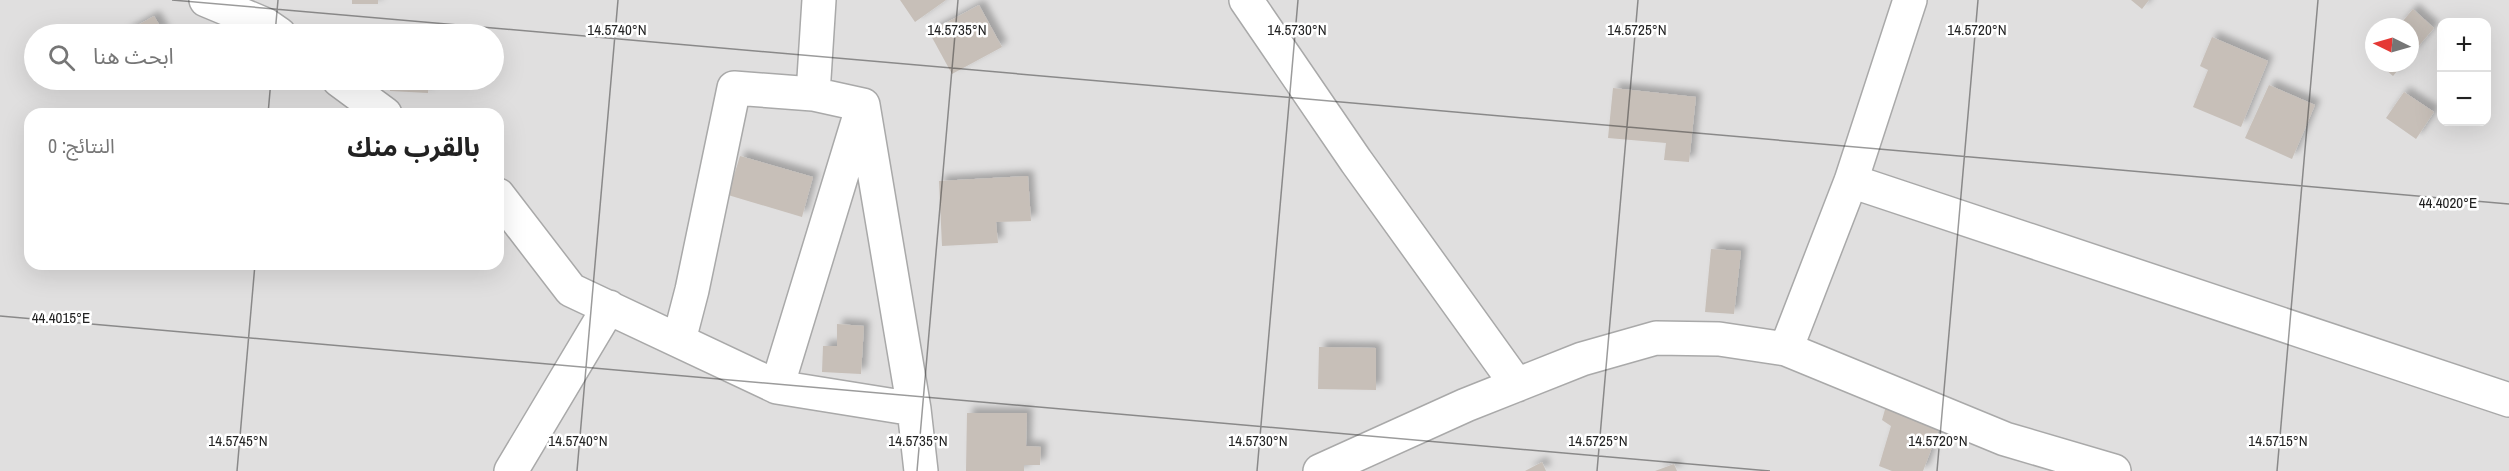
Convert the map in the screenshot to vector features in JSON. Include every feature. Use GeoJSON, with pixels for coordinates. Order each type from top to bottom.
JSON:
{"type":"FeatureCollection","features":[{"type":"Feature","properties":{"kind":"street"},"geometry":{"type":"LineString","coordinates":[[206,0],[264,24]]}},
{"type":"Feature","properties":{"kind":"street"},"geometry":{"type":"LineString","coordinates":[[813,94],[819,0]]}},
{"type":"Feature","properties":{"kind":"street"},"geometry":{"type":"LineString","coordinates":[[1246,0],[1356,160],[1517,385]]}},
{"type":"Feature","properties":{"kind":"street"},"geometry":{"type":"LineString","coordinates":[[1786,349],[1851,181],[1910,0]]}},
{"type":"Feature","properties":{"kind":"street"},"geometry":{"type":"LineString","coordinates":[[679,340],[692,290],[734,88],[813,94],[863,105]]}},
{"type":"Feature","properties":{"kind":"street"},"geometry":{"type":"LineString","coordinates":[[353,90],[377,108]]}},
{"type":"Feature","properties":{"kind":"street"},"geometry":{"type":"LineString","coordinates":[[777,387],[863,105]]}},
{"type":"Feature","properties":{"kind":"street"},"geometry":{"type":"LineString","coordinates":[[863,105],[914,409],[921,471]]}},
{"type":"Feature","properties":{"kind":"street"},"geometry":{"type":"LineString","coordinates":[[1851,181],[2509,400]]}},
{"type":"Feature","properties":{"kind":"street"},"geometry":{"type":"LineString","coordinates":[[504,203],[572,290],[777,387],[914,409]]}},
{"type":"Feature","properties":{"kind":"street"},"geometry":{"type":"LineString","coordinates":[[512,471],[609,307]]}},
{"type":"Feature","properties":{"kind":"street"},"geometry":{"type":"LineString","coordinates":[[1325,470],[1466,405],[1582,359],[1656,338],[1719,339],[1786,349],[2005,439],[2114,471]]}},
{"type":"Feature","properties":{"kind":"shaded area"},"geometry":{"type":"Polygon","coordinates":[[[0,0],[2509,0],[2509,471],[0,471],[0,0]]]}},
{"type":"Feature","properties":{"kind":"building"},"geometry":{"type":"Polygon","coordinates":[[[352,0],[378,0],[378,4],[352,4],[352,0]]]}},
{"type":"Feature","properties":{"kind":"building"},"geometry":{"type":"Polygon","coordinates":[[[900,0],[946,0],[915,22],[900,0]]]}},
{"type":"Feature","properties":{"kind":"building"},"geometry":{"type":"Polygon","coordinates":[[[2131,0],[2149,0],[2142,9],[2131,0]]]}},
{"type":"Feature","properties":{"kind":"building"},"geometry":{"type":"Polygon","coordinates":[[[979,5],[1002,47],[952,74],[929,32],[979,5]]]}},
{"type":"Feature","properties":{"kind":"building"},"geometry":{"type":"Polygon","coordinates":[[[2413,9],[2434,28],[2419,46],[2419,18],[2406,18],[2413,9]]]}},
{"type":"Feature","properties":{"kind":"building"},"geometry":{"type":"Polygon","coordinates":[[[154,16],[159,24],[140,24],[154,16]]]}},
{"type":"Feature","properties":{"kind":"building"},"geometry":{"type":"Polygon","coordinates":[[[2212,37],[2268,61],[2241,127],[2193,107],[2208,70],[2200,66],[2212,37]]]}},
{"type":"Feature","properties":{"kind":"building"},"geometry":{"type":"Polygon","coordinates":[[[2269,85],[2315,105],[2292,159],[2245,138],[2269,85]]]}},
{"type":"Feature","properties":{"kind":"building"},"geometry":{"type":"Polygon","coordinates":[[[1613,88],[1696,97],[1689,162],[1664,160],[1666,143],[1608,138],[1613,88]]]}},
{"type":"Feature","properties":{"kind":"building"},"geometry":{"type":"Polygon","coordinates":[[[390,90],[428,90],[428,93],[390,90]]]}},
{"type":"Feature","properties":{"kind":"building"},"geometry":{"type":"Polygon","coordinates":[[[2404,92],[2434,112],[2416,139],[2386,118],[2404,92]]]}},
{"type":"Feature","properties":{"kind":"building"},"geometry":{"type":"Polygon","coordinates":[[[740,156],[813,177],[802,217],[728,195],[740,156]]]}},
{"type":"Feature","properties":{"kind":"building"},"geometry":{"type":"Polygon","coordinates":[[[1028,176],[1031,221],[996,222],[998,243],[942,246],[939,181],[1028,176]]]}},
{"type":"Feature","properties":{"kind":"building"},"geometry":{"type":"Polygon","coordinates":[[[1711,249],[1741,251],[1734,314],[1705,312],[1711,249]]]}},
{"type":"Feature","properties":{"kind":"building"},"geometry":{"type":"Polygon","coordinates":[[[837,324],[864,326],[861,374],[822,372],[823,346],[837,346],[837,324]]]}},
{"type":"Feature","properties":{"kind":"building"},"geometry":{"type":"Polygon","coordinates":[[[1319,347],[1376,348],[1376,390],[1318,389],[1319,347]]]}},
{"type":"Feature","properties":{"kind":"building"},"geometry":{"type":"Polygon","coordinates":[[[1886,406],[1939,429],[1923,471],[1892,471],[1879,466],[1891,426],[1882,420],[1886,406]]]}},
{"type":"Feature","properties":{"kind":"building"},"geometry":{"type":"Polygon","coordinates":[[[967,413],[1027,413],[1026,446],[1041,447],[1040,465],[1024,465],[1024,471],[966,471],[967,413]]]}},
{"type":"Feature","properties":{"kind":"building"},"geometry":{"type":"Polygon","coordinates":[[[1542,462],[1546,471],[1525,471],[1542,462]]]}},
{"type":"Feature","properties":{"kind":"building"},"geometry":{"type":"Polygon","coordinates":[[[1674,464],[1677,471],[1655,471],[1674,464]]]}}]}
